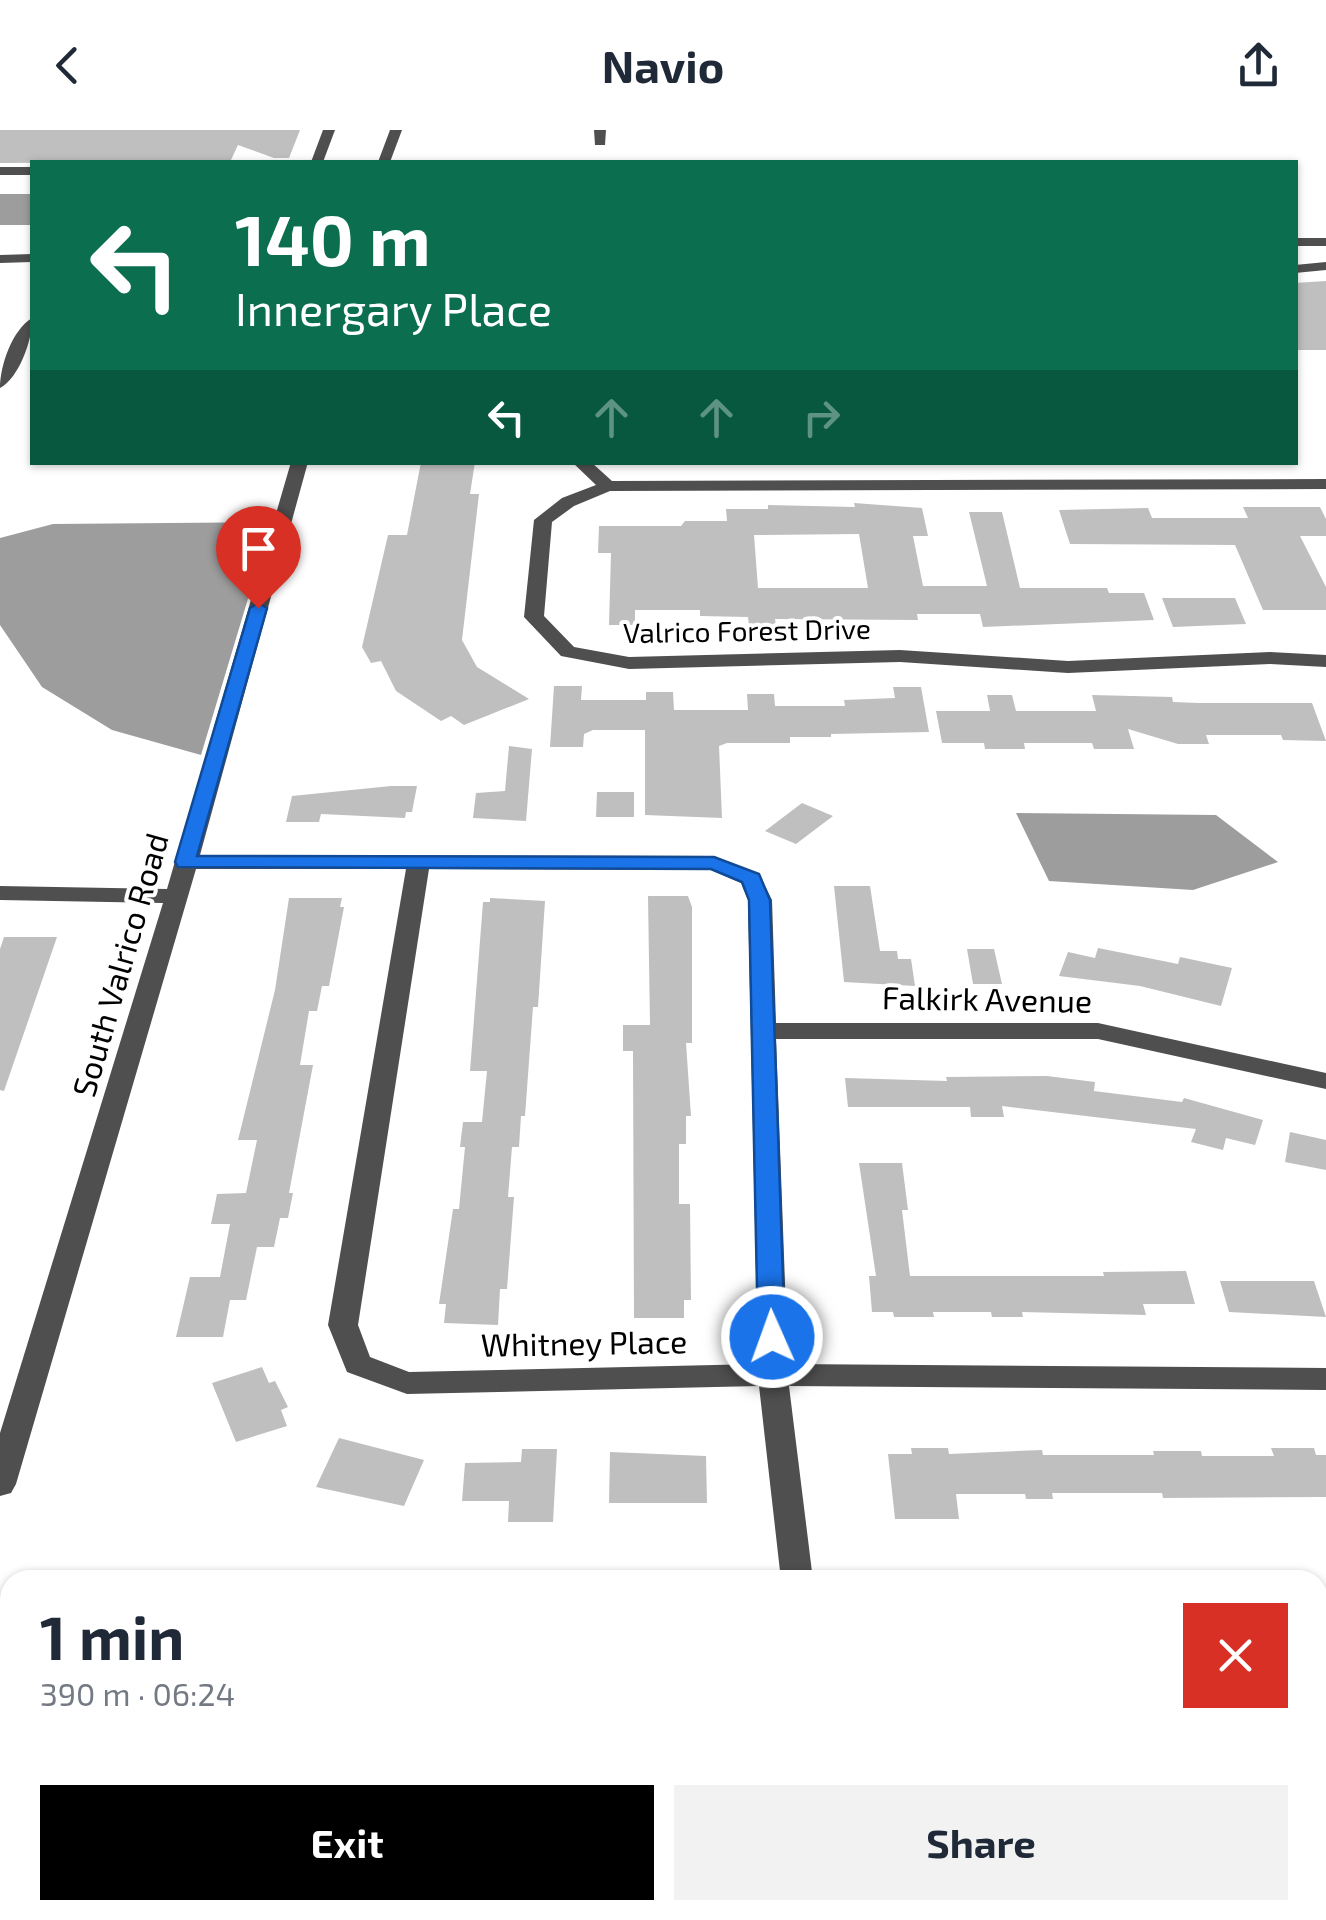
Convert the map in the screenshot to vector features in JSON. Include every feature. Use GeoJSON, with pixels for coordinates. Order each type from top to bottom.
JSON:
{"type":"FeatureCollection","features":[{"type":"Feature","properties":{"kind":"street"},"geometry":{"type":"LineString","coordinates":[[318,160],[329,130]]}},
{"type":"Feature","properties":{"kind":"street"},"geometry":{"type":"LineString","coordinates":[[385,160],[396,130]]}},
{"type":"Feature","properties":{"kind":"street"},"geometry":{"type":"LineString","coordinates":[[0,170],[30,171]]}},
{"type":"Feature","properties":{"kind":"street"},"geometry":{"type":"LineString","coordinates":[[1298,242],[1325,243]]}},
{"type":"Feature","properties":{"kind":"street"},"geometry":{"type":"LineString","coordinates":[[0,259],[30,258]]}},
{"type":"Feature","properties":{"kind":"street"},"geometry":{"type":"LineString","coordinates":[[1298,268],[1326,266]]}},
{"type":"Feature","properties":{"kind":"street"},"geometry":{"type":"LineString","coordinates":[[0,384],[30,328]]}},
{"type":"Feature","properties":{"kind":"street"},"geometry":{"type":"LineString","coordinates":[[0,341],[24,341]]}},
{"type":"Feature","properties":{"kind":"street","name":"South Valrico Road"},"geometry":{"type":"LineString","coordinates":[[0,1484],[177,896],[299,465]]}},
{"type":"Feature","properties":{"kind":"street"},"geometry":{"type":"LineString","coordinates":[[584,465],[608,486]]}},
{"type":"Feature","properties":{"kind":"street","name":"Valrico Forest Drive"},"geometry":{"type":"LineString","coordinates":[[1326,484],[1174,481],[1018,487],[866,480],[608,486],[568,502],[543,520],[534,617],[568,652],[628,663],[900,656],[1068,667],[1270,658],[1326,661]]}},
{"type":"Feature","properties":{"kind":"street"},"geometry":{"type":"LineString","coordinates":[[185,862],[714,863],[751,878],[760,900],[772,1375],[796,1570]]}},
{"type":"Feature","properties":{"kind":"street","name":"Whitney Place"},"geometry":{"type":"LineString","coordinates":[[420,862],[343,1325],[358,1364],[407,1383],[772,1375],[1326,1379]]}},
{"type":"Feature","properties":{"kind":"street"},"geometry":{"type":"LineString","coordinates":[[0,892],[177,896]]}},
{"type":"Feature","properties":{"kind":"street","name":"Falkirk Avenue"},"geometry":{"type":"LineString","coordinates":[[763,1032],[1098,1031],[1326,1081]]}},
{"type":"Feature","properties":{"kind":"shaded area"},"geometry":{"type":"Polygon","coordinates":[[[0,194],[30,194],[30,225],[0,225],[0,194]]]}},
{"type":"Feature","properties":{"kind":"shaded area"},"geometry":{"type":"Polygon","coordinates":[[[271,522],[201,755],[112,730],[42,687],[0,625],[0,538],[53,524],[271,522]]]}},
{"type":"Feature","properties":{"kind":"shaded area"},"geometry":{"type":"Polygon","coordinates":[[[1016,813],[1216,815],[1278,862],[1193,890],[1049,881],[1016,813]]]}},
{"type":"Feature","properties":{"kind":"building"},"geometry":{"type":"Polygon","coordinates":[[[0,130],[300,130],[289,158],[274,158],[238,145],[231,160],[0,163],[0,130]]]}},
{"type":"Feature","properties":{"kind":"building"},"geometry":{"type":"Polygon","coordinates":[[[1326,281],[1326,350],[1298,350],[1298,283],[1326,281]]]}},
{"type":"Feature","properties":{"kind":"building"},"geometry":{"type":"Polygon","coordinates":[[[420,465],[475,465],[470,494],[479,494],[462,640],[477,667],[529,699],[464,725],[451,716],[441,721],[396,691],[381,661],[371,663],[362,647],[388,535],[407,535],[420,465]]]}},
{"type":"Feature","properties":{"kind":"building"},"geometry":{"type":"Polygon","coordinates":[[[854,503],[922,508],[928,536],[913,536],[923,586],[987,586],[969,512],[1002,512],[1020,588],[1107,588],[1109,593],[1144,593],[1154,620],[983,627],[980,614],[917,614],[918,620],[775,619],[776,626],[749,626],[748,617],[700,616],[700,610],[635,610],[635,625],[609,625],[611,553],[598,553],[599,526],[681,526],[685,521],[727,521],[726,509],[768,509],[768,505],[855,507],[854,503]],[[859,534],[754,535],[758,588],[868,588],[859,534]]]}},
{"type":"Feature","properties":{"kind":"building"},"geometry":{"type":"Polygon","coordinates":[[[1243,507],[1320,507],[1326,519],[1326,536],[1300,536],[1326,587],[1326,610],[1263,610],[1235,545],[1070,544],[1059,510],[1148,508],[1152,518],[1248,518],[1243,507]]]}},
{"type":"Feature","properties":{"kind":"building"},"geometry":{"type":"Polygon","coordinates":[[[1162,598],[1235,598],[1246,624],[1173,627],[1162,598]]]}},
{"type":"Feature","properties":{"kind":"building"},"geometry":{"type":"Polygon","coordinates":[[[554,686],[582,686],[581,700],[646,700],[646,692],[673,692],[674,710],[748,710],[747,694],[774,694],[775,706],[845,706],[844,700],[895,698],[893,687],[921,687],[929,732],[790,737],[790,743],[727,743],[719,746],[722,818],[645,815],[645,730],[593,730],[584,734],[583,747],[550,747],[554,686]]]}},
{"type":"Feature","properties":{"kind":"building"},"geometry":{"type":"Polygon","coordinates":[[[987,695],[1012,695],[1016,711],[1096,711],[1092,695],[1172,697],[1173,702],[1199,703],[1312,703],[1326,741],[1283,740],[1281,735],[1206,735],[1209,744],[1178,744],[1128,729],[1134,749],[1094,749],[1092,743],[1024,743],[1025,749],[985,749],[984,743],[942,743],[936,711],[990,711],[987,695]]]}},
{"type":"Feature","properties":{"kind":"building"},"geometry":{"type":"Polygon","coordinates":[[[509,746],[532,749],[526,821],[473,818],[476,793],[505,791],[509,746]]]}},
{"type":"Feature","properties":{"kind":"building"},"geometry":{"type":"Polygon","coordinates":[[[417,786],[412,812],[406,812],[405,818],[321,814],[319,822],[286,822],[292,796],[417,786]]]}},
{"type":"Feature","properties":{"kind":"building"},"geometry":{"type":"Polygon","coordinates":[[[597,792],[634,792],[634,817],[596,817],[597,792]]]}},
{"type":"Feature","properties":{"kind":"building"},"geometry":{"type":"Polygon","coordinates":[[[802,803],[833,816],[796,844],[765,831],[802,803]]]}},
{"type":"Feature","properties":{"kind":"building"},"geometry":{"type":"Polygon","coordinates":[[[834,886],[870,886],[880,951],[897,951],[898,959],[911,959],[915,986],[844,982],[834,886]]]}},
{"type":"Feature","properties":{"kind":"building"},"geometry":{"type":"Polygon","coordinates":[[[648,896],[688,896],[692,907],[692,1043],[686,1043],[691,1116],[686,1116],[686,1144],[679,1144],[679,1204],[690,1204],[691,1300],[684,1300],[684,1318],[634,1318],[633,1051],[623,1051],[623,1025],[650,1025],[648,896]]]}},
{"type":"Feature","properties":{"kind":"building"},"geometry":{"type":"Polygon","coordinates":[[[289,898],[342,898],[340,907],[344,907],[329,986],[322,986],[317,1011],[309,1011],[300,1065],[313,1065],[289,1193],[293,1193],[288,1218],[280,1218],[274,1247],[257,1247],[246,1300],[230,1300],[223,1337],[176,1337],[190,1277],[220,1277],[230,1224],[211,1224],[217,1194],[246,1193],[257,1140],[238,1140],[275,990],[289,898]]]}},
{"type":"Feature","properties":{"kind":"building"},"geometry":{"type":"Polygon","coordinates":[[[490,898],[545,901],[538,1007],[533,1007],[525,1116],[521,1116],[519,1147],[512,1147],[508,1197],[514,1197],[507,1289],[500,1289],[498,1325],[444,1323],[446,1304],[439,1304],[453,1209],[459,1209],[465,1147],[460,1147],[463,1122],[482,1122],[487,1071],[470,1071],[483,902],[490,902],[490,898]]]}},
{"type":"Feature","properties":{"kind":"building"},"geometry":{"type":"Polygon","coordinates":[[[4,937],[57,937],[4,1091],[0,1090],[0,949],[4,937]]]}},
{"type":"Feature","properties":{"kind":"building"},"geometry":{"type":"Polygon","coordinates":[[[1098,948],[1178,964],[1180,957],[1232,968],[1221,1006],[1140,986],[1059,976],[1068,952],[1095,958],[1098,948]]]}},
{"type":"Feature","properties":{"kind":"building"},"geometry":{"type":"Polygon","coordinates":[[[967,949],[994,949],[1002,984],[973,984],[967,949]]]}},
{"type":"Feature","properties":{"kind":"building"},"geometry":{"type":"Polygon","coordinates":[[[1047,1076],[1095,1082],[1094,1091],[1182,1102],[1184,1098],[1263,1120],[1255,1145],[1226,1138],[1223,1150],[1191,1142],[1196,1129],[1002,1106],[1004,1117],[971,1117],[970,1107],[848,1107],[845,1078],[947,1081],[946,1077],[1047,1076]]]}},
{"type":"Feature","properties":{"kind":"building"},"geometry":{"type":"Polygon","coordinates":[[[1290,1132],[1326,1140],[1326,1170],[1285,1162],[1290,1132]]]}},
{"type":"Feature","properties":{"kind":"building"},"geometry":{"type":"Polygon","coordinates":[[[859,1163],[902,1163],[908,1210],[902,1210],[910,1276],[1104,1276],[1103,1272],[1186,1271],[1195,1304],[1143,1304],[1146,1315],[1022,1312],[1023,1317],[992,1317],[991,1312],[933,1312],[934,1317],[894,1317],[893,1312],[872,1312],[869,1276],[876,1276],[859,1163]]]}},
{"type":"Feature","properties":{"kind":"building"},"geometry":{"type":"Polygon","coordinates":[[[1220,1281],[1314,1281],[1326,1317],[1229,1312],[1220,1281]]]}},
{"type":"Feature","properties":{"kind":"building"},"geometry":{"type":"Polygon","coordinates":[[[262,1367],[269,1383],[275,1381],[288,1407],[281,1410],[287,1426],[236,1442],[212,1383],[262,1367]]]}},
{"type":"Feature","properties":{"kind":"building"},"geometry":{"type":"Polygon","coordinates":[[[339,1438],[424,1460],[404,1506],[316,1487],[339,1438]]]}},
{"type":"Feature","properties":{"kind":"building"},"geometry":{"type":"Polygon","coordinates":[[[911,1448],[948,1448],[949,1454],[1042,1450],[1043,1455],[1201,1451],[1202,1456],[1274,1456],[1271,1448],[1314,1448],[1316,1455],[1326,1455],[1326,1497],[1163,1498],[1162,1493],[1052,1493],[1053,1499],[1026,1499],[1025,1494],[956,1494],[959,1519],[895,1519],[888,1454],[912,1454],[911,1448]]]}},
{"type":"Feature","properties":{"kind":"building"},"geometry":{"type":"Polygon","coordinates":[[[522,1449],[557,1449],[553,1522],[508,1522],[509,1501],[462,1501],[465,1463],[521,1462],[522,1449]]]}},
{"type":"Feature","properties":{"kind":"building"},"geometry":{"type":"Polygon","coordinates":[[[610,1452],[706,1456],[707,1503],[609,1503],[610,1452]]]}},
{"type":"Feature","properties":{"kind":"route"},"geometry":{"type":"LineString","coordinates":[[258,608],[185,862],[714,863],[751,878],[760,900],[772,1337]]}}]}
